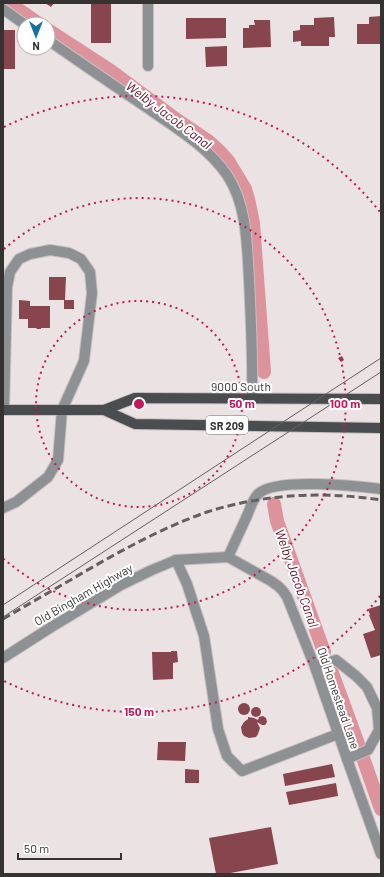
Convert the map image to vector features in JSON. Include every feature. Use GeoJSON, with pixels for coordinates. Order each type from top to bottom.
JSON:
{"type":"FeatureCollection","features":[{"type":"Feature","properties":{"kind":"main road","name":"9000 South"},"geometry":{"type":"LineString","coordinates":[[4,410],[104,410],[135,398],[381,399]]}},
{"type":"Feature","properties":{"kind":"main road","name":"9000 South"},"geometry":{"type":"LineString","coordinates":[[104,410],[135,424],[381,428]]}},
{"type":"Feature","properties":{"kind":"main road"},"geometry":{"type":"LineString","coordinates":[[352,428],[381,422]]}},
{"type":"Feature","properties":{"kind":"street"},"geometry":{"type":"LineString","coordinates":[[148,3],[148,66]]}},
{"type":"Feature","properties":{"kind":"street"},"geometry":{"type":"LineString","coordinates":[[3,9],[16,18]]}},
{"type":"Feature","properties":{"kind":"street"},"geometry":{"type":"LineString","coordinates":[[56,45],[191,139],[213,158],[227,175],[241,208],[246,238],[252,351],[252,399]]}},
{"type":"Feature","properties":{"kind":"street"},"geometry":{"type":"LineString","coordinates":[[3,508],[16,502],[48,477],[58,460],[62,410],[84,361],[92,293],[90,272],[80,259],[68,253],[50,250],[30,254],[19,259],[10,272],[7,287],[4,410]]}},
{"type":"Feature","properties":{"kind":"street"},"geometry":{"type":"LineString","coordinates":[[228,557],[256,496],[266,489],[278,485],[299,484],[359,486],[381,489]]}},
{"type":"Feature","properties":{"kind":"street","name":"Old Bingham Highway"},"geometry":{"type":"LineString","coordinates":[[3,658],[121,585],[152,570],[176,560],[228,557]]}},
{"type":"Feature","properties":{"kind":"street","name":"Old Homestead Lane"},"geometry":{"type":"LineString","coordinates":[[228,557],[271,580],[283,591],[290,604],[315,667],[381,854]]}},
{"type":"Feature","properties":{"kind":"street"},"geometry":{"type":"LineString","coordinates":[[176,560],[187,584],[204,636],[218,729],[227,756],[242,771],[338,734]]}},
{"type":"Feature","properties":{"kind":"street"},"geometry":{"type":"LineString","coordinates":[[315,667],[336,660],[367,687],[377,708],[379,730],[368,750],[347,760]]}},
{"type":"Feature","properties":{"kind":"shaded area"},"geometry":{"type":"Polygon","coordinates":[[[3,3],[19,3],[38,16],[16,16],[16,24],[3,15],[3,3]]]}},
{"type":"Feature","properties":{"kind":"shaded area"},"geometry":{"type":"Polygon","coordinates":[[[56,28],[121,73],[89,74],[56,51],[56,28]]]}},
{"type":"Feature","properties":{"kind":"building"},"geometry":{"type":"Polygon","coordinates":[[[45,3],[54,3],[51,7],[45,3]]]}},
{"type":"Feature","properties":{"kind":"building"},"geometry":{"type":"Polygon","coordinates":[[[91,4],[111,4],[111,43],[91,43],[91,4]]]}},
{"type":"Feature","properties":{"kind":"building"},"geometry":{"type":"Polygon","coordinates":[[[381,16],[381,44],[357,44],[357,24],[369,24],[369,17],[381,16]]]}},
{"type":"Feature","properties":{"kind":"building"},"geometry":{"type":"Polygon","coordinates":[[[334,17],[335,37],[329,37],[329,46],[301,46],[301,41],[293,42],[293,31],[300,30],[300,25],[314,25],[314,18],[334,17]]]}},
{"type":"Feature","properties":{"kind":"building"},"geometry":{"type":"Polygon","coordinates":[[[186,18],[226,18],[226,38],[186,39],[186,18]]]}},
{"type":"Feature","properties":{"kind":"building"},"geometry":{"type":"Polygon","coordinates":[[[254,20],[270,20],[271,47],[243,48],[243,28],[249,28],[249,25],[255,25],[254,20]]]}},
{"type":"Feature","properties":{"kind":"building"},"geometry":{"type":"Polygon","coordinates":[[[3,30],[15,30],[15,69],[3,69],[3,30]]]}},
{"type":"Feature","properties":{"kind":"building"},"geometry":{"type":"Polygon","coordinates":[[[227,46],[227,66],[206,67],[205,47],[227,46]]]}},
{"type":"Feature","properties":{"kind":"building"},"geometry":{"type":"Polygon","coordinates":[[[49,277],[66,277],[65,300],[74,300],[74,309],[64,309],[64,300],[49,300],[49,277]]]}},
{"type":"Feature","properties":{"kind":"building"},"geometry":{"type":"Polygon","coordinates":[[[19,300],[30,301],[30,306],[50,306],[50,328],[28,328],[28,319],[19,319],[19,300]]]}},
{"type":"Feature","properties":{"kind":"building"},"geometry":{"type":"Polygon","coordinates":[[[342,356],[344,360],[341,362],[338,358],[342,356]]]}},
{"type":"Feature","properties":{"kind":"building"},"geometry":{"type":"Polygon","coordinates":[[[381,605],[381,655],[371,658],[363,634],[375,630],[368,609],[381,605]]]}},
{"type":"Feature","properties":{"kind":"building"},"geometry":{"type":"Polygon","coordinates":[[[177,651],[178,662],[173,663],[173,679],[153,680],[152,652],[177,651]]]}},
{"type":"Feature","properties":{"kind":"building"},"geometry":{"type":"Polygon","coordinates":[[[244,703],[248,705],[250,709],[248,713],[244,715],[240,713],[238,709],[240,705],[244,703]]]}},
{"type":"Feature","properties":{"kind":"building"},"geometry":{"type":"Polygon","coordinates":[[[254,707],[258,707],[261,712],[258,717],[254,717],[251,714],[251,710],[254,707]]]}},
{"type":"Feature","properties":{"kind":"building"},"geometry":{"type":"Polygon","coordinates":[[[263,716],[266,718],[267,722],[265,725],[262,725],[257,722],[260,728],[256,737],[249,738],[244,736],[241,727],[248,717],[258,720],[259,717],[263,716]]]}},
{"type":"Feature","properties":{"kind":"building"},"geometry":{"type":"Polygon","coordinates":[[[158,742],[186,742],[185,761],[157,760],[158,742]]]}},
{"type":"Feature","properties":{"kind":"building"},"geometry":{"type":"Polygon","coordinates":[[[332,764],[335,777],[285,786],[283,774],[332,764]]]}},
{"type":"Feature","properties":{"kind":"building"},"geometry":{"type":"Polygon","coordinates":[[[185,769],[199,770],[199,783],[185,783],[185,769]]]}},
{"type":"Feature","properties":{"kind":"building"},"geometry":{"type":"Polygon","coordinates":[[[336,783],[338,796],[289,805],[286,792],[336,783]]]}},
{"type":"Feature","properties":{"kind":"building"},"geometry":{"type":"Polygon","coordinates":[[[271,827],[278,864],[225,874],[216,874],[209,838],[271,827]]]}},
{"type":"Feature","properties":{"kind":"waterway","name":"Welby Jacob Canal"},"geometry":{"type":"LineString","coordinates":[[9,3],[28,16]]}},
{"type":"Feature","properties":{"kind":"waterway","name":"Welby Jacob Canal"},"geometry":{"type":"LineString","coordinates":[[56,35],[111,71],[208,141],[228,161],[245,189],[253,223],[264,372]]}},
{"type":"Feature","properties":{"kind":"waterway","name":"Welby Jacob Canal"},"geometry":{"type":"LineString","coordinates":[[274,504],[277,521],[324,652]]}},
{"type":"Feature","properties":{"kind":"waterway","name":"Welby Jacob Canal"},"geometry":{"type":"LineString","coordinates":[[332,673],[358,744]]}},
{"type":"Feature","properties":{"kind":"waterway","name":"Welby Jacob Canal"},"geometry":{"type":"LineString","coordinates":[[363,758],[381,809]]}},
{"type":"Feature","properties":{"kind":"tram line"},"geometry":{"type":"LineString","coordinates":[[3,605],[381,358]]}},
{"type":"Feature","properties":{"kind":"tram line"},"geometry":{"type":"LineString","coordinates":[[3,617],[381,372]]}},
{"type":"Feature","properties":{"kind":"railway"},"geometry":{"type":"LineString","coordinates":[[3,619],[129,547],[175,524],[207,512],[250,501],[293,496],[315,495],[359,497],[381,500]]}}]}
